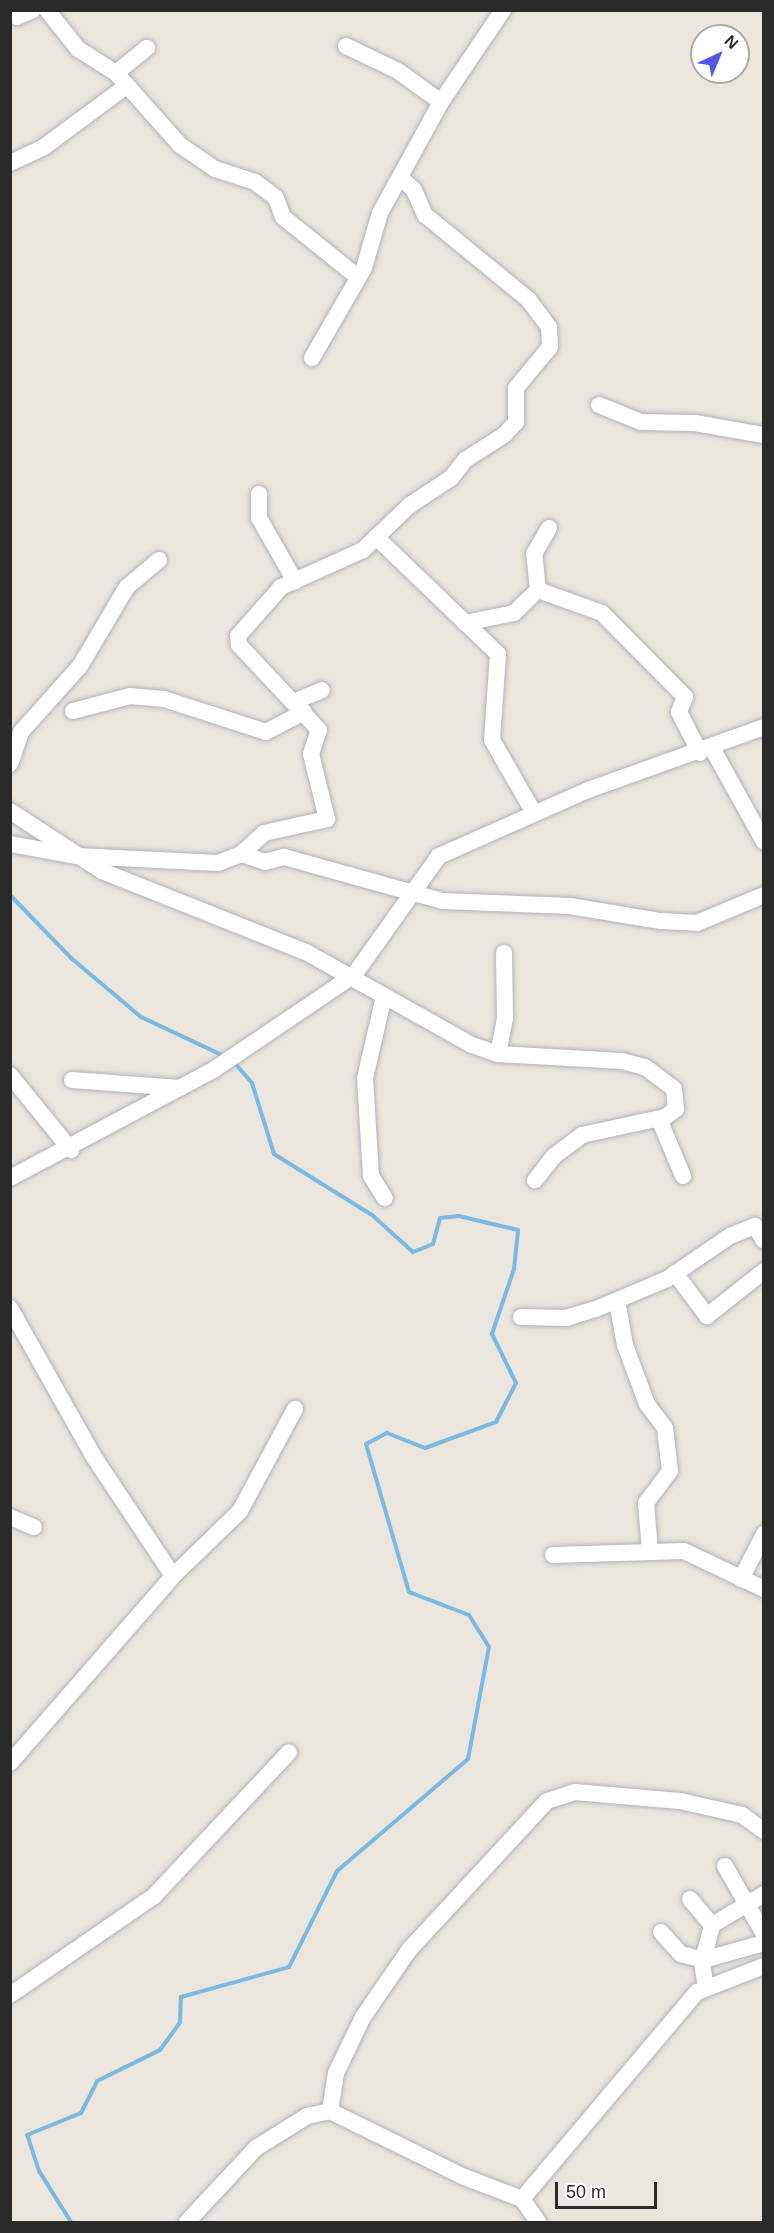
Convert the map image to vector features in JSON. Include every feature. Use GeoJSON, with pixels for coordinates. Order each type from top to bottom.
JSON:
{"type":"FeatureCollection","features":[{"type":"Feature","properties":{"kind":"street"},"geometry":{"type":"LineString","coordinates":[[15,10],[17,17],[33,10]]}},
{"type":"Feature","properties":{"kind":"street"},"geometry":{"type":"LineString","coordinates":[[47,10],[78,49],[120,80],[180,145],[215,169],[255,182],[276,198],[283,217],[359,278]]}},
{"type":"Feature","properties":{"kind":"street"},"geometry":{"type":"LineString","coordinates":[[312,358],[359,278],[380,213],[441,102],[503,10]]}},
{"type":"Feature","properties":{"kind":"street"},"geometry":{"type":"LineString","coordinates":[[346,46],[398,71],[441,102]]}},
{"type":"Feature","properties":{"kind":"street"},"geometry":{"type":"LineString","coordinates":[[10,163],[44,147],[120,80],[147,48]]}},
{"type":"Feature","properties":{"kind":"street"},"geometry":{"type":"LineString","coordinates":[[10,844],[77,856],[203,864],[241,854],[264,833],[327,819],[311,754],[319,730],[237,641],[274,593],[295,581],[352,557],[516,422],[516,388],[547,353],[551,336],[529,300],[425,214],[414,190],[400,177]]}},
{"type":"Feature","properties":{"kind":"street"},"geometry":{"type":"LineString","coordinates":[[599,405],[641,422],[694,423],[764,435]]}},
{"type":"Feature","properties":{"kind":"street"},"geometry":{"type":"LineString","coordinates":[[259,494],[259,518],[295,581]]}},
{"type":"Feature","properties":{"kind":"street"},"geometry":{"type":"LineString","coordinates":[[538,590],[534,554],[549,528]]}},
{"type":"Feature","properties":{"kind":"street"},"geometry":{"type":"LineString","coordinates":[[376,537],[498,654],[492,740],[534,813]]}},
{"type":"Feature","properties":{"kind":"street"},"geometry":{"type":"LineString","coordinates":[[10,765],[21,732],[80,666],[127,588],[159,560]]}},
{"type":"Feature","properties":{"kind":"street"},"geometry":{"type":"LineString","coordinates":[[465,623],[514,613],[538,590]]}},
{"type":"Feature","properties":{"kind":"street"},"geometry":{"type":"LineString","coordinates":[[538,590],[602,613],[627,633],[685,697],[679,712],[706,750],[764,842]]}},
{"type":"Feature","properties":{"kind":"street"},"geometry":{"type":"LineString","coordinates":[[73,711],[130,696],[164,699],[266,732],[322,690]]}},
{"type":"Feature","properties":{"kind":"street"},"geometry":{"type":"LineString","coordinates":[[10,1178],[71,1150],[181,1088],[354,975],[397,920],[409,893],[439,856],[534,813],[764,727]]}},
{"type":"Feature","properties":{"kind":"street"},"geometry":{"type":"LineString","coordinates":[[10,811],[77,856],[354,975],[384,996],[447,1033],[498,1054],[645,1067],[669,1084],[679,1100],[676,1109],[659,1119],[582,1135],[554,1156],[535,1180]]}},
{"type":"Feature","properties":{"kind":"street"},"geometry":{"type":"LineString","coordinates":[[241,854],[265,862],[284,857],[409,893],[450,902],[492,899],[697,923],[764,895]]}},
{"type":"Feature","properties":{"kind":"street"},"geometry":{"type":"LineString","coordinates":[[498,1054],[505,1018],[504,953]]}},
{"type":"Feature","properties":{"kind":"street"},"geometry":{"type":"LineString","coordinates":[[384,996],[365,1078],[371,1176],[385,1198]]}},
{"type":"Feature","properties":{"kind":"street"},"geometry":{"type":"LineString","coordinates":[[10,1075],[71,1150]]}},
{"type":"Feature","properties":{"kind":"street"},"geometry":{"type":"LineString","coordinates":[[72,1080],[129,1088],[181,1088]]}},
{"type":"Feature","properties":{"kind":"street"},"geometry":{"type":"LineString","coordinates":[[659,1119],[683,1176]]}},
{"type":"Feature","properties":{"kind":"street"},"geometry":{"type":"LineString","coordinates":[[521,1317],[566,1318],[617,1301],[675,1273],[730,1236],[755,1226],[764,1241]]}},
{"type":"Feature","properties":{"kind":"street"},"geometry":{"type":"LineString","coordinates":[[675,1273],[707,1316],[764,1271]]}},
{"type":"Feature","properties":{"kind":"street"},"geometry":{"type":"LineString","coordinates":[[617,1301],[625,1345],[666,1438],[670,1471],[646,1503],[650,1551]]}},
{"type":"Feature","properties":{"kind":"street"},"geometry":{"type":"LineString","coordinates":[[10,1308],[18,1345],[173,1576]]}},
{"type":"Feature","properties":{"kind":"street"},"geometry":{"type":"LineString","coordinates":[[10,1763],[173,1576],[240,1511],[295,1409]]}},
{"type":"Feature","properties":{"kind":"street"},"geometry":{"type":"LineString","coordinates":[[10,1517],[34,1527]]}},
{"type":"Feature","properties":{"kind":"street"},"geometry":{"type":"LineString","coordinates":[[741,1579],[764,1534]]}},
{"type":"Feature","properties":{"kind":"street"},"geometry":{"type":"LineString","coordinates":[[553,1555],[684,1551],[764,1589]]}},
{"type":"Feature","properties":{"kind":"street"},"geometry":{"type":"LineString","coordinates":[[10,1995],[154,1896],[289,1752]]}},
{"type":"Feature","properties":{"kind":"street"},"geometry":{"type":"LineString","coordinates":[[330,2111],[336,2073],[363,2018],[409,1950],[547,1801],[575,1792],[680,1801],[742,1815],[764,1831]]}},
{"type":"Feature","properties":{"kind":"street"},"geometry":{"type":"LineString","coordinates":[[725,1866],[764,1934]]}},
{"type":"Feature","properties":{"kind":"street"},"geometry":{"type":"LineString","coordinates":[[706,1988],[703,1960],[712,1925],[764,1894]]}},
{"type":"Feature","properties":{"kind":"street"},"geometry":{"type":"LineString","coordinates":[[690,1899],[712,1925]]}},
{"type":"Feature","properties":{"kind":"street"},"geometry":{"type":"LineString","coordinates":[[661,1932],[681,1954],[703,1960],[764,1944]]}},
{"type":"Feature","properties":{"kind":"street"},"geometry":{"type":"LineString","coordinates":[[522,2199],[609,2091],[706,1988],[764,1966]]}},
{"type":"Feature","properties":{"kind":"street"},"geometry":{"type":"LineString","coordinates":[[187,2223],[256,2148],[307,2116],[330,2111],[462,2176],[522,2199],[538,2223]]}},
{"type":"Feature","properties":{"kind":"waterway"},"geometry":{"type":"LineString","coordinates":[[10,895],[71,958],[141,1017],[224,1056]]}},
{"type":"Feature","properties":{"kind":"waterway"},"geometry":{"type":"LineString","coordinates":[[71,2222],[39,2171],[27,2135],[81,2113],[97,2081],[160,2050],[180,2022],[181,1997],[289,1967],[337,1871],[468,1759],[489,1647],[469,1615],[409,1592],[366,1444],[387,1433],[425,1448],[496,1422],[516,1383],[492,1334],[514,1269],[518,1230],[459,1216],[440,1218],[433,1244],[413,1252],[372,1215],[274,1154],[252,1083],[233,1061]]}}]}
